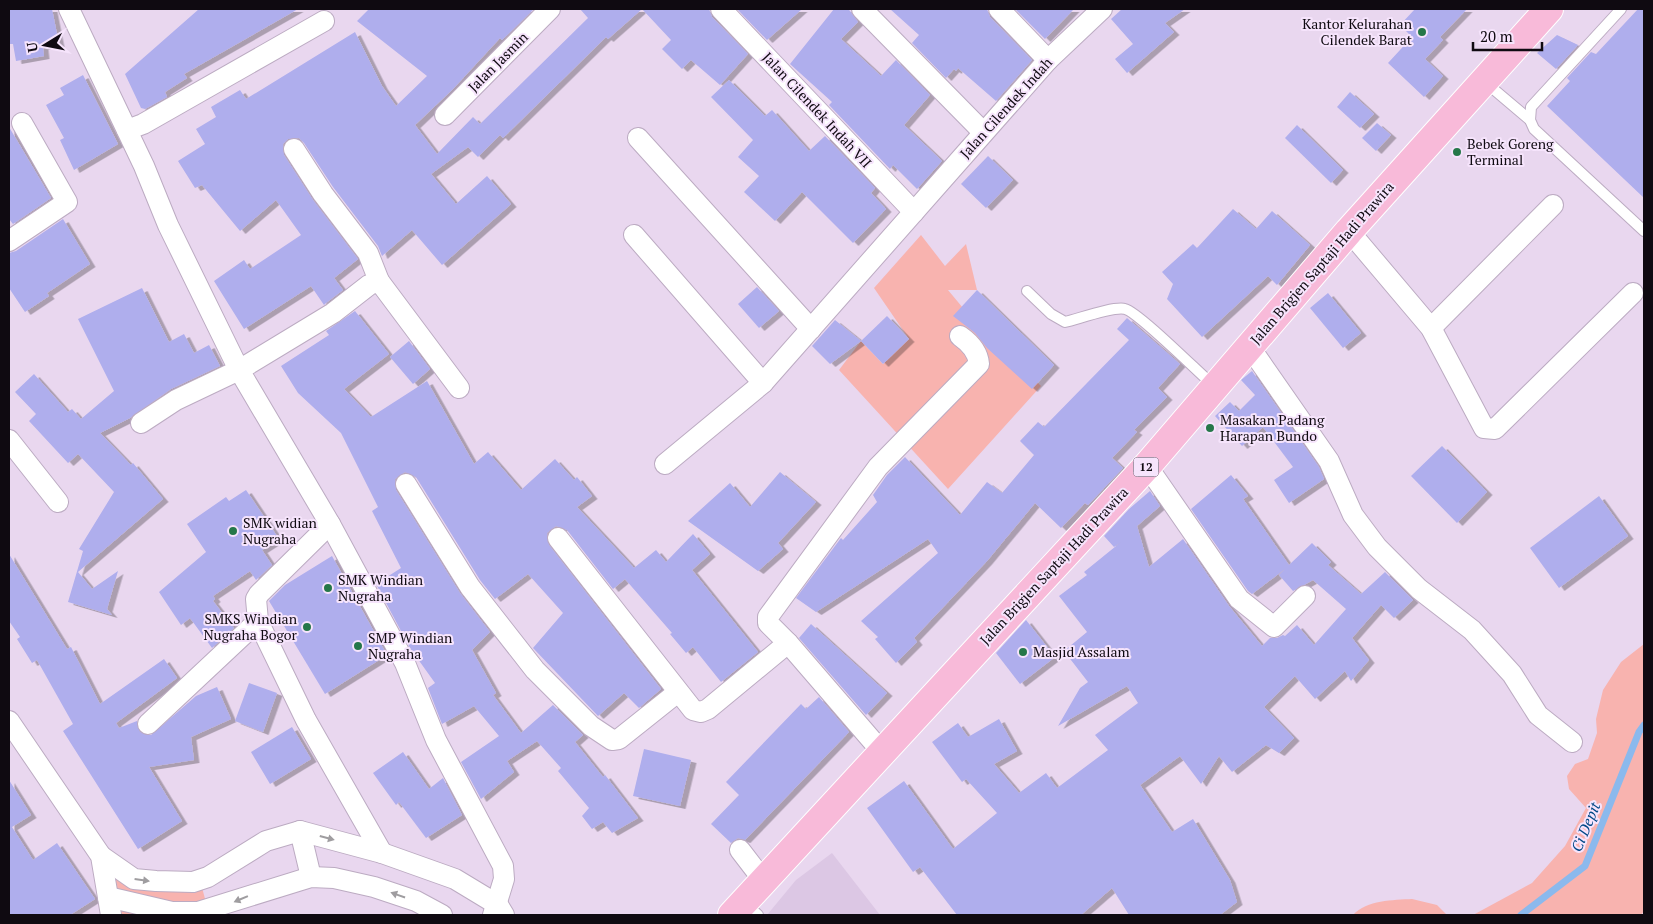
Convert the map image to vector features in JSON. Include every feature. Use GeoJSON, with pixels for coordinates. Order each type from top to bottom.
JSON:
{"type":"FeatureCollection","features":[{"type":"Feature","properties":{"kind":"main road","name":"Jalan Brigjen Saptaji Hadi Prawira"},"geometry":{"type":"LineString","coordinates":[[745,911],[763,880],[1147,466],[1349,231],[1548,9]]}},
{"type":"Feature","properties":{"kind":"street"},"geometry":{"type":"LineString","coordinates":[[9,721],[101,856],[134,878],[156,882],[208,878],[266,841],[300,832],[382,853],[455,879],[498,912],[505,873],[503,866],[436,740],[405,663],[330,524],[239,370],[168,225],[127,130],[68,9]]}},
{"type":"Feature","properties":{"kind":"street","name":"Jalan Jasmin"},"geometry":{"type":"LineString","coordinates":[[445,115],[550,9]]}},
{"type":"Feature","properties":{"kind":"street","name":"Jalan Cilendek Indah VII"},"geometry":{"type":"LineString","coordinates":[[721,9],[914,212]]}},
{"type":"Feature","properties":{"kind":"street"},"geometry":{"type":"LineString","coordinates":[[862,9],[983,132]]}},
{"type":"Feature","properties":{"kind":"street"},"geometry":{"type":"LineString","coordinates":[[999,9],[1048,60]]}},
{"type":"Feature","properties":{"kind":"street","name":"Jalan Cilendek Indah"},"geometry":{"type":"LineString","coordinates":[[665,464],[763,383],[1048,60],[1102,9]]}},
{"type":"Feature","properties":{"kind":"street"},"geometry":{"type":"LineString","coordinates":[[127,130],[143,124],[324,21]]}},
{"type":"Feature","properties":{"kind":"street"},"geometry":{"type":"LineString","coordinates":[[9,240],[67,202],[22,123]]}},
{"type":"Feature","properties":{"kind":"street"},"geometry":{"type":"LineString","coordinates":[[638,138],[811,330]]}},
{"type":"Feature","properties":{"kind":"street"},"geometry":{"type":"LineString","coordinates":[[294,149],[323,194],[368,253],[379,281],[459,388]]}},
{"type":"Feature","properties":{"kind":"street"},"geometry":{"type":"LineString","coordinates":[[1431,328],[1553,206]]}},
{"type":"Feature","properties":{"kind":"street"},"geometry":{"type":"LineString","coordinates":[[1349,231],[1431,328],[1484,428],[1495,429],[1632,293]]}},
{"type":"Feature","properties":{"kind":"street"},"geometry":{"type":"LineString","coordinates":[[634,236],[763,383]]}},
{"type":"Feature","properties":{"kind":"street"},"geometry":{"type":"LineString","coordinates":[[141,423],[176,400],[239,370],[333,313],[359,292],[379,281]]}},
{"type":"Feature","properties":{"kind":"street"},"geometry":{"type":"LineString","coordinates":[[882,752],[788,643],[768,623],[768,617],[878,467],[979,364],[974,348],[960,336]]}},
{"type":"Feature","properties":{"kind":"street"},"geometry":{"type":"LineString","coordinates":[[1249,346],[1329,461],[1353,515],[1377,547],[1419,589],[1472,630],[1512,674],[1538,715],[1572,742]]}},
{"type":"Feature","properties":{"kind":"street"},"geometry":{"type":"LineString","coordinates":[[9,440],[58,502]]}},
{"type":"Feature","properties":{"kind":"street"},"geometry":{"type":"LineString","coordinates":[[1147,466],[1246,605],[1274,627],[1305,596]]}},
{"type":"Feature","properties":{"kind":"street"},"geometry":{"type":"LineString","coordinates":[[406,484],[470,587],[535,670],[591,726],[612,740],[619,739],[678,692]]}},
{"type":"Feature","properties":{"kind":"street"},"geometry":{"type":"LineString","coordinates":[[330,524],[259,594],[256,599],[258,621],[306,720],[382,853]]}},
{"type":"Feature","properties":{"kind":"street"},"geometry":{"type":"LineString","coordinates":[[558,538],[693,710],[701,712],[708,709],[788,643]]}},
{"type":"Feature","properties":{"kind":"street"},"geometry":{"type":"LineString","coordinates":[[148,724],[258,621]]}},
{"type":"Feature","properties":{"kind":"street"},"geometry":{"type":"LineString","coordinates":[[300,832],[311,877]]}},
{"type":"Feature","properties":{"kind":"street"},"geometry":{"type":"LineString","coordinates":[[740,850],[763,880]]}},
{"type":"Feature","properties":{"kind":"street"},"geometry":{"type":"LineString","coordinates":[[101,856],[110,906],[172,912],[208,910]]}},
{"type":"Feature","properties":{"kind":"street"},"geometry":{"type":"LineString","coordinates":[[186,915],[208,910],[256,892],[311,877],[334,878],[374,887],[416,901],[442,915]]}},
{"type":"Feature","properties":{"kind":"street"},"geometry":{"type":"LineString","coordinates":[[200,880],[208,910]]}},
{"type":"Feature","properties":{"kind":"lane"},"geometry":{"type":"LineString","coordinates":[[1530,120],[1531,106],[1621,9]]}},
{"type":"Feature","properties":{"kind":"lane"},"geometry":{"type":"LineString","coordinates":[[1484,81],[1530,120],[1534,129],[1644,231]]}},
{"type":"Feature","properties":{"kind":"lane"},"geometry":{"type":"LineString","coordinates":[[1027,291],[1051,314],[1065,322],[1106,310],[1126,309],[1140,319],[1214,386]]}},
{"type":"Feature","properties":{"kind":"shaded area"},"geometry":{"type":"Polygon","coordinates":[[[921,235],[945,266],[966,244],[977,290],[948,290],[963,308],[1041,386],[948,489],[839,370],[861,341],[883,364],[909,339],[874,288],[921,235]]]}},
{"type":"Feature","properties":{"kind":"shaded area"},"geometry":{"type":"Polygon","coordinates":[[[1644,644],[1644,911],[1641,915],[1473,915],[1532,883],[1565,846],[1586,808],[1569,789],[1567,776],[1575,764],[1588,759],[1597,733],[1596,719],[1603,690],[1621,662],[1644,644]]]}},
{"type":"Feature","properties":{"kind":"shaded area"},"geometry":{"type":"Polygon","coordinates":[[[832,853],[880,915],[767,915],[796,880],[832,853]]]}},
{"type":"Feature","properties":{"kind":"shaded area"},"geometry":{"type":"Polygon","coordinates":[[[101,856],[134,879],[200,880],[208,910],[186,915],[111,915],[101,856]]]}},
{"type":"Feature","properties":{"kind":"shaded area"},"geometry":{"type":"Polygon","coordinates":[[[1412,899],[1437,905],[1447,915],[1353,915],[1365,906],[1412,899]]]}},
{"type":"Feature","properties":{"kind":"building"},"geometry":{"type":"Polygon","coordinates":[[[9,9],[52,9],[59,44],[43,47],[44,56],[16,61],[13,44],[9,44],[9,9]]]}},
{"type":"Feature","properties":{"kind":"building"},"geometry":{"type":"Polygon","coordinates":[[[199,9],[298,9],[184,74],[187,78],[165,92],[167,97],[145,109],[141,108],[125,74],[199,9]]]}},
{"type":"Feature","properties":{"kind":"building"},"geometry":{"type":"Polygon","coordinates":[[[369,9],[534,9],[502,40],[500,38],[453,89],[415,125],[437,154],[473,117],[480,124],[588,18],[580,9],[642,9],[608,39],[606,37],[503,138],[500,135],[478,157],[468,147],[431,174],[456,204],[487,176],[511,204],[442,265],[412,230],[382,256],[378,246],[333,187],[304,143],[299,138],[288,139],[283,144],[284,155],[313,200],[358,259],[334,278],[343,290],[324,305],[311,286],[244,329],[214,281],[244,260],[250,269],[301,235],[276,200],[240,231],[202,185],[195,188],[178,161],[205,144],[196,129],[216,117],[211,107],[240,90],[246,99],[355,32],[382,86],[396,106],[427,76],[357,21],[369,9]]]}},
{"type":"Feature","properties":{"kind":"building"},"geometry":{"type":"Polygon","coordinates":[[[642,9],[709,9],[712,17],[748,54],[720,85],[691,60],[682,69],[662,49],[671,40],[642,9]]]}},
{"type":"Feature","properties":{"kind":"building"},"geometry":{"type":"Polygon","coordinates":[[[737,9],[802,9],[767,40],[737,9]]]}},
{"type":"Feature","properties":{"kind":"building"},"geometry":{"type":"Polygon","coordinates":[[[834,9],[848,9],[858,22],[841,39],[881,76],[896,60],[930,95],[904,125],[942,161],[917,189],[893,165],[890,169],[829,105],[832,102],[790,64],[834,9]]]}},
{"type":"Feature","properties":{"kind":"building"},"geometry":{"type":"Polygon","coordinates":[[[890,9],[987,9],[990,17],[1032,60],[996,101],[958,68],[956,71],[954,69],[946,78],[912,43],[919,35],[890,9]]]}},
{"type":"Feature","properties":{"kind":"building"},"geometry":{"type":"Polygon","coordinates":[[[1015,9],[1074,9],[1045,39],[1015,9]]]}},
{"type":"Feature","properties":{"kind":"building"},"geometry":{"type":"Polygon","coordinates":[[[1122,9],[1185,9],[1165,23],[1174,32],[1127,73],[1115,59],[1133,44],[1111,19],[1122,9]]]}},
{"type":"Feature","properties":{"kind":"building"},"geometry":{"type":"Polygon","coordinates":[[[1415,9],[1467,9],[1440,37],[1443,40],[1425,59],[1443,76],[1424,97],[1388,63],[1412,37],[1400,25],[1415,9]]]}},
{"type":"Feature","properties":{"kind":"building"},"geometry":{"type":"Polygon","coordinates":[[[1638,9],[1644,9],[1644,198],[1547,106],[1570,81],[1567,78],[1591,52],[1596,54],[1638,9]]]}},
{"type":"Feature","properties":{"kind":"building"},"geometry":{"type":"Polygon","coordinates":[[[1557,35],[1578,45],[1556,69],[1537,53],[1557,35]]]}},
{"type":"Feature","properties":{"kind":"building"},"geometry":{"type":"Polygon","coordinates":[[[83,75],[118,144],[74,170],[60,140],[64,138],[46,105],[64,95],[60,88],[83,75]]]}},
{"type":"Feature","properties":{"kind":"building"},"geometry":{"type":"Polygon","coordinates":[[[729,80],[765,116],[772,110],[809,151],[825,136],[875,188],[871,193],[886,209],[853,243],[802,192],[775,221],[744,192],[759,176],[738,157],[753,140],[711,97],[729,80]]]}},
{"type":"Feature","properties":{"kind":"building"},"geometry":{"type":"Polygon","coordinates":[[[1350,92],[1374,114],[1360,128],[1337,107],[1350,92]]]}},
{"type":"Feature","properties":{"kind":"building"},"geometry":{"type":"Polygon","coordinates":[[[1377,123],[1391,135],[1376,151],[1362,138],[1377,123]]]}},
{"type":"Feature","properties":{"kind":"building"},"geometry":{"type":"Polygon","coordinates":[[[1297,125],[1343,170],[1331,183],[1285,138],[1297,125]]]}},
{"type":"Feature","properties":{"kind":"building"},"geometry":{"type":"Polygon","coordinates":[[[9,127],[51,198],[13,224],[9,219],[9,127]]]}},
{"type":"Feature","properties":{"kind":"building"},"geometry":{"type":"Polygon","coordinates":[[[988,156],[1013,180],[986,208],[961,184],[988,156]]]}},
{"type":"Feature","properties":{"kind":"building"},"geometry":{"type":"Polygon","coordinates":[[[1233,209],[1256,229],[1272,211],[1310,245],[1277,285],[1268,276],[1202,337],[1167,299],[1173,284],[1162,272],[1193,244],[1197,248],[1233,209]]]}},
{"type":"Feature","properties":{"kind":"building"},"geometry":{"type":"Polygon","coordinates":[[[63,219],[90,264],[47,293],[49,296],[25,312],[9,288],[9,253],[16,251],[63,219]]]}},
{"type":"Feature","properties":{"kind":"building"},"geometry":{"type":"Polygon","coordinates":[[[757,287],[779,311],[759,328],[738,304],[757,287]]]}},
{"type":"Feature","properties":{"kind":"building"},"geometry":{"type":"Polygon","coordinates":[[[142,288],[169,342],[184,334],[194,353],[209,345],[220,366],[171,389],[130,418],[100,433],[131,465],[133,463],[163,499],[78,572],[92,589],[118,571],[107,609],[112,615],[68,602],[83,551],[79,549],[114,492],[78,454],[68,463],[29,421],[36,414],[15,392],[34,374],[68,412],[72,409],[81,419],[114,391],[78,319],[142,288]]]}},
{"type":"Feature","properties":{"kind":"building"},"geometry":{"type":"Polygon","coordinates":[[[977,290],[1054,365],[1032,389],[987,348],[975,333],[953,316],[977,290]]]}},
{"type":"Feature","properties":{"kind":"building"},"geometry":{"type":"Polygon","coordinates":[[[1328,293],[1361,333],[1343,348],[1310,308],[1328,293]]]}},
{"type":"Feature","properties":{"kind":"building"},"geometry":{"type":"Polygon","coordinates":[[[355,311],[389,354],[344,389],[371,417],[427,381],[474,464],[488,452],[521,490],[555,459],[574,480],[577,477],[592,496],[577,507],[634,568],[656,550],[666,562],[693,534],[710,554],[692,570],[758,652],[721,682],[693,647],[686,653],[670,634],[672,633],[625,579],[613,589],[567,530],[556,526],[547,533],[549,545],[661,689],[639,708],[624,693],[598,716],[533,648],[563,613],[528,574],[495,599],[480,580],[416,477],[405,472],[395,479],[396,490],[460,593],[490,632],[472,650],[496,693],[493,695],[521,733],[553,705],[583,735],[575,742],[603,777],[605,775],[638,818],[612,833],[603,822],[592,829],[582,816],[589,808],[558,771],[561,768],[537,741],[507,761],[514,772],[481,799],[461,762],[499,736],[474,706],[442,724],[428,688],[435,683],[410,648],[376,584],[401,568],[372,511],[378,507],[341,433],[298,393],[281,366],[329,335],[326,331],[355,311]]]}},
{"type":"Feature","properties":{"kind":"building"},"geometry":{"type":"Polygon","coordinates":[[[887,316],[909,339],[883,364],[861,341],[887,316]]]}},
{"type":"Feature","properties":{"kind":"building"},"geometry":{"type":"Polygon","coordinates":[[[1127,318],[1180,364],[1158,388],[1167,397],[1134,430],[1137,432],[1112,458],[1123,468],[1088,505],[1085,503],[1061,528],[1035,503],[987,561],[914,638],[917,642],[896,663],[875,639],[878,637],[861,621],[938,553],[928,539],[816,612],[796,598],[841,538],[843,540],[877,502],[873,495],[887,475],[905,457],[960,515],[987,482],[1002,493],[1034,455],[1020,441],[1038,422],[1044,427],[1129,340],[1117,329],[1127,318]]]}},
{"type":"Feature","properties":{"kind":"building"},"geometry":{"type":"Polygon","coordinates":[[[835,320],[861,341],[830,364],[812,346],[835,320]]]}},
{"type":"Feature","properties":{"kind":"building"},"geometry":{"type":"Polygon","coordinates":[[[409,341],[430,369],[413,384],[390,357],[409,341]]]}},
{"type":"Feature","properties":{"kind":"building"},"geometry":{"type":"Polygon","coordinates":[[[1252,371],[1319,467],[1324,479],[1289,503],[1274,480],[1293,467],[1263,427],[1242,446],[1215,416],[1230,402],[1239,411],[1255,395],[1241,380],[1252,371]]]}},
{"type":"Feature","properties":{"kind":"building"},"geometry":{"type":"Polygon","coordinates":[[[1442,446],[1487,492],[1457,523],[1411,476],[1442,446]]]}},
{"type":"Feature","properties":{"kind":"building"},"geometry":{"type":"Polygon","coordinates":[[[780,472],[816,502],[778,543],[783,549],[758,571],[688,521],[730,483],[750,507],[780,472]]]}},
{"type":"Feature","properties":{"kind":"building"},"geometry":{"type":"Polygon","coordinates":[[[1231,475],[1248,496],[1243,499],[1289,565],[1312,543],[1331,562],[1328,565],[1361,594],[1385,572],[1413,600],[1394,618],[1381,605],[1352,638],[1369,660],[1351,681],[1345,671],[1315,699],[1295,676],[1264,707],[1294,738],[1279,753],[1266,745],[1232,772],[1219,756],[1201,784],[1180,756],[1140,785],[1172,832],[1193,819],[1230,880],[1237,902],[1220,915],[1129,915],[1112,888],[1081,915],[957,915],[920,867],[913,872],[867,808],[904,781],[953,849],[997,813],[966,779],[962,782],[932,742],[958,723],[968,737],[999,719],[1017,751],[994,764],[1019,793],[1046,773],[1057,788],[1108,750],[1095,735],[1138,703],[1127,686],[1058,726],[1080,688],[1088,682],[1064,651],[1087,632],[1059,596],[1087,575],[1084,572],[1121,542],[1114,547],[1104,536],[1129,509],[1150,491],[1160,506],[1137,526],[1149,567],[1183,539],[1229,606],[1262,646],[1270,638],[1285,636],[1297,625],[1314,645],[1346,609],[1313,580],[1293,591],[1279,575],[1285,569],[1252,594],[1248,591],[1191,509],[1231,475]]]}},
{"type":"Feature","properties":{"kind":"building"},"geometry":{"type":"Polygon","coordinates":[[[246,490],[279,539],[262,550],[272,565],[256,580],[250,571],[213,596],[215,599],[213,601],[234,628],[212,648],[190,618],[181,625],[159,592],[206,552],[187,524],[226,497],[229,501],[246,490]]]}},
{"type":"Feature","properties":{"kind":"building"},"geometry":{"type":"Polygon","coordinates":[[[1599,496],[1628,536],[1559,588],[1530,548],[1599,496]]]}},
{"type":"Feature","properties":{"kind":"building"},"geometry":{"type":"Polygon","coordinates":[[[9,554],[67,649],[71,647],[100,704],[164,659],[177,678],[116,723],[119,728],[137,721],[140,732],[151,735],[196,696],[217,687],[231,719],[191,737],[194,760],[149,767],[182,821],[138,849],[63,731],[73,724],[37,660],[32,663],[17,639],[20,637],[9,621],[9,554]]]}},
{"type":"Feature","properties":{"kind":"building"},"geometry":{"type":"Polygon","coordinates":[[[332,556],[387,655],[325,694],[269,601],[285,585],[332,556]]]}},
{"type":"Feature","properties":{"kind":"building","name":"Masjid Assalam"},"geometry":{"type":"Polygon","coordinates":[[[1026,620],[1055,657],[1020,684],[996,653],[1026,620]]]}},
{"type":"Feature","properties":{"kind":"building"},"geometry":{"type":"Polygon","coordinates":[[[811,624],[887,693],[866,715],[799,638],[811,624]]]}},
{"type":"Feature","properties":{"kind":"building"},"geometry":{"type":"Polygon","coordinates":[[[249,683],[277,693],[263,732],[235,721],[249,683]]]}},
{"type":"Feature","properties":{"kind":"building"},"geometry":{"type":"Polygon","coordinates":[[[819,697],[849,732],[745,840],[738,838],[731,843],[711,824],[739,795],[726,782],[801,704],[806,709],[819,697]]]}},
{"type":"Feature","properties":{"kind":"building"},"geometry":{"type":"Polygon","coordinates":[[[292,727],[311,759],[270,784],[251,752],[292,727]]]}},
{"type":"Feature","properties":{"kind":"building"},"geometry":{"type":"Polygon","coordinates":[[[644,749],[691,760],[680,806],[633,796],[644,749]]]}},
{"type":"Feature","properties":{"kind":"building"},"geometry":{"type":"Polygon","coordinates":[[[403,752],[429,789],[443,778],[462,815],[426,838],[399,802],[396,805],[373,773],[403,752]]]}},
{"type":"Feature","properties":{"kind":"building"},"geometry":{"type":"Polygon","coordinates":[[[9,780],[31,815],[12,827],[33,860],[57,843],[95,899],[70,915],[9,915],[9,780]]]}},
{"type":"Feature","properties":{"kind":"waterway","name":"Ci Depit"},"geometry":{"type":"LineString","coordinates":[[1521,915],[1585,866],[1639,732],[1644,725]]}},
{"type":"Feature","properties":{"kind":"place","name":"Kantor Kelurahan Cilendek Barat"},"geometry":{"type":"Point","coordinates":[1422,32]}},
{"type":"Feature","properties":{"kind":"place","name":"Bebek Goreng Terminal"},"geometry":{"type":"Point","coordinates":[1457,152]}},
{"type":"Feature","properties":{"kind":"place","name":"Masakan Padang Harapan Bundo"},"geometry":{"type":"Point","coordinates":[1210,428]}},
{"type":"Feature","properties":{"kind":"place","name":"SMK widian Nugraha"},"geometry":{"type":"Point","coordinates":[233,531]}},
{"type":"Feature","properties":{"kind":"place","name":"SMK Windian Nugraha"},"geometry":{"type":"Point","coordinates":[328,588]}},
{"type":"Feature","properties":{"kind":"place","name":"SMKS Windian Nugraha Bogor"},"geometry":{"type":"Point","coordinates":[307,627]}},
{"type":"Feature","properties":{"kind":"place","name":"SMP Windian Nugraha"},"geometry":{"type":"Point","coordinates":[358,646]}},
{"type":"Feature","properties":{"kind":"place","name":"Masjid Assalam"},"geometry":{"type":"Point","coordinates":[1023,652]}}]}
